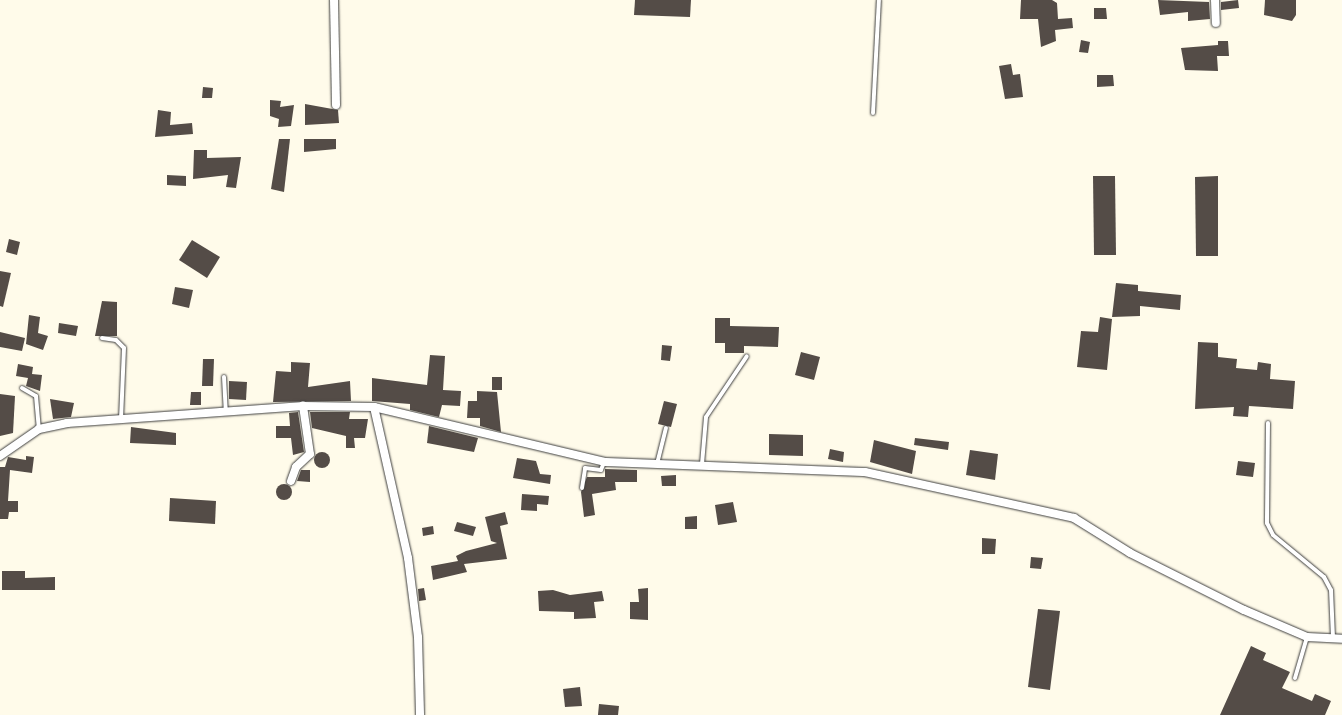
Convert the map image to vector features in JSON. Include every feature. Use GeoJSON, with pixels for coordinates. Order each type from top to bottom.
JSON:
{"type":"FeatureCollection","features":[{"type":"Feature","properties":{"kind":"street"},"geometry":{"type":"LineString","coordinates":[[334,0],[336,105]]}},
{"type":"Feature","properties":{"kind":"street"},"geometry":{"type":"LineString","coordinates":[[1215,0],[1216,23]]}},
{"type":"Feature","properties":{"kind":"street"},"geometry":{"type":"LineString","coordinates":[[292,481],[296,466],[310,454],[303,406]]}},
{"type":"Feature","properties":{"kind":"street"},"geometry":{"type":"LineString","coordinates":[[0,456],[39,429],[303,406],[374,407],[604,462],[702,464],[865,472],[1074,518],[1189,584],[1307,637],[1333,641],[1342,639]]}},
{"type":"Feature","properties":{"kind":"street"},"geometry":{"type":"LineString","coordinates":[[374,407],[408,558],[418,636],[420,715]]}},
{"type":"Feature","properties":{"kind":"lane"},"geometry":{"type":"LineString","coordinates":[[873,113],[879,0]]}},
{"type":"Feature","properties":{"kind":"lane"},"geometry":{"type":"LineString","coordinates":[[102,338],[116,340],[124,348],[120,421]]}},
{"type":"Feature","properties":{"kind":"lane"},"geometry":{"type":"LineString","coordinates":[[702,464],[706,417],[747,356]]}},
{"type":"Feature","properties":{"kind":"lane"},"geometry":{"type":"LineString","coordinates":[[224,377],[226,413]]}},
{"type":"Feature","properties":{"kind":"lane"},"geometry":{"type":"LineString","coordinates":[[22,388],[36,396],[39,429]]}},
{"type":"Feature","properties":{"kind":"lane"},"geometry":{"type":"LineString","coordinates":[[1268,423],[1267,523],[1273,535],[1324,577],[1330,590],[1333,641]]}},
{"type":"Feature","properties":{"kind":"lane"},"geometry":{"type":"LineString","coordinates":[[658,464],[666,428]]}},
{"type":"Feature","properties":{"kind":"lane"},"geometry":{"type":"LineString","coordinates":[[582,488],[585,468],[600,470],[604,462]]}},
{"type":"Feature","properties":{"kind":"lane"},"geometry":{"type":"LineString","coordinates":[[1295,678],[1307,637]]}},
{"type":"Feature","properties":{"kind":"building"},"geometry":{"type":"Polygon","coordinates":[[[635,0],[691,0],[690,17],[634,15],[635,0]]]}},
{"type":"Feature","properties":{"kind":"building"},"geometry":{"type":"Polygon","coordinates":[[[1021,0],[1052,0],[1057,3],[1058,19],[1072,18],[1073,28],[1055,30],[1056,41],[1041,47],[1038,19],[1020,19],[1021,0]]]}},
{"type":"Feature","properties":{"kind":"building"},"geometry":{"type":"Polygon","coordinates":[[[1158,0],[1209,2],[1210,19],[1188,21],[1188,12],[1160,15],[1158,0]]]}},
{"type":"Feature","properties":{"kind":"building"},"geometry":{"type":"Polygon","coordinates":[[[1238,0],[1239,8],[1221,10],[1221,2],[1238,0]]]}},
{"type":"Feature","properties":{"kind":"building"},"geometry":{"type":"Polygon","coordinates":[[[1265,0],[1296,0],[1296,15],[1292,21],[1264,15],[1265,0]]]}},
{"type":"Feature","properties":{"kind":"building"},"geometry":{"type":"Polygon","coordinates":[[[1094,8],[1106,8],[1107,19],[1094,19],[1094,8]]]}},
{"type":"Feature","properties":{"kind":"building"},"geometry":{"type":"Polygon","coordinates":[[[1081,40],[1090,42],[1088,53],[1079,52],[1081,40]]]}},
{"type":"Feature","properties":{"kind":"building"},"geometry":{"type":"Polygon","coordinates":[[[1218,41],[1228,41],[1229,56],[1217,56],[1218,71],[1185,70],[1181,48],[1218,45],[1218,41]]]}},
{"type":"Feature","properties":{"kind":"building"},"geometry":{"type":"Polygon","coordinates":[[[1011,64],[1013,75],[1020,74],[1023,97],[1005,99],[999,66],[1011,64]]]}},
{"type":"Feature","properties":{"kind":"building"},"geometry":{"type":"Polygon","coordinates":[[[1097,75],[1113,75],[1114,86],[1097,87],[1097,75]]]}},
{"type":"Feature","properties":{"kind":"building"},"geometry":{"type":"Polygon","coordinates":[[[203,87],[213,88],[212,98],[202,98],[203,87]]]}},
{"type":"Feature","properties":{"kind":"building"},"geometry":{"type":"Polygon","coordinates":[[[270,100],[281,101],[280,107],[294,105],[291,126],[278,127],[279,119],[270,116],[270,100]]]}},
{"type":"Feature","properties":{"kind":"building"},"geometry":{"type":"Polygon","coordinates":[[[305,104],[338,110],[339,123],[305,125],[305,104]]]}},
{"type":"Feature","properties":{"kind":"building"},"geometry":{"type":"Polygon","coordinates":[[[158,110],[171,112],[170,125],[192,123],[193,134],[155,137],[158,110]]]}},
{"type":"Feature","properties":{"kind":"building"},"geometry":{"type":"Polygon","coordinates":[[[279,139],[290,139],[284,192],[271,189],[279,139]]]}},
{"type":"Feature","properties":{"kind":"building"},"geometry":{"type":"Polygon","coordinates":[[[304,139],[336,139],[336,149],[304,152],[304,139]]]}},
{"type":"Feature","properties":{"kind":"building"},"geometry":{"type":"Polygon","coordinates":[[[194,150],[207,150],[207,158],[241,157],[236,188],[226,187],[228,175],[193,179],[194,150]]]}},
{"type":"Feature","properties":{"kind":"building"},"geometry":{"type":"Polygon","coordinates":[[[167,175],[186,176],[186,186],[167,185],[167,175]]]}},
{"type":"Feature","properties":{"kind":"building"},"geometry":{"type":"Polygon","coordinates":[[[1093,176],[1115,176],[1116,255],[1094,255],[1093,176]]]}},
{"type":"Feature","properties":{"kind":"building"},"geometry":{"type":"Polygon","coordinates":[[[1218,176],[1218,256],[1196,256],[1195,177],[1218,176]]]}},
{"type":"Feature","properties":{"kind":"building"},"geometry":{"type":"Polygon","coordinates":[[[9,239],[20,242],[17,255],[6,252],[9,239]]]}},
{"type":"Feature","properties":{"kind":"building"},"geometry":{"type":"Polygon","coordinates":[[[192,240],[220,257],[207,278],[179,260],[192,240]]]}},
{"type":"Feature","properties":{"kind":"building"},"geometry":{"type":"Polygon","coordinates":[[[0,271],[11,273],[3,307],[0,306],[0,271]]]}},
{"type":"Feature","properties":{"kind":"building"},"geometry":{"type":"Polygon","coordinates":[[[1116,283],[1138,285],[1138,291],[1181,295],[1180,310],[1140,306],[1140,316],[1112,317],[1116,283]]]}},
{"type":"Feature","properties":{"kind":"building"},"geometry":{"type":"Polygon","coordinates":[[[175,287],[193,290],[189,308],[172,304],[175,287]]]}},
{"type":"Feature","properties":{"kind":"building"},"geometry":{"type":"Polygon","coordinates":[[[102,301],[117,302],[117,336],[95,336],[102,301]]]}},
{"type":"Feature","properties":{"kind":"building"},"geometry":{"type":"Polygon","coordinates":[[[29,315],[40,317],[38,333],[48,336],[43,350],[26,344],[29,315]]]}},
{"type":"Feature","properties":{"kind":"building"},"geometry":{"type":"Polygon","coordinates":[[[1100,317],[1112,319],[1107,370],[1077,367],[1081,331],[1098,332],[1100,317]]]}},
{"type":"Feature","properties":{"kind":"building"},"geometry":{"type":"Polygon","coordinates":[[[715,318],[730,318],[730,326],[779,327],[778,347],[744,346],[744,353],[725,353],[725,343],[715,343],[715,318]]]}},
{"type":"Feature","properties":{"kind":"building"},"geometry":{"type":"Polygon","coordinates":[[[59,323],[78,326],[76,336],[58,333],[59,323]]]}},
{"type":"Feature","properties":{"kind":"building"},"geometry":{"type":"Polygon","coordinates":[[[0,332],[25,338],[22,351],[0,347],[0,332]]]}},
{"type":"Feature","properties":{"kind":"building"},"geometry":{"type":"Polygon","coordinates":[[[1198,342],[1218,343],[1218,357],[1237,359],[1236,368],[1257,370],[1258,362],[1271,364],[1270,379],[1295,381],[1293,409],[1249,406],[1248,417],[1233,416],[1234,407],[1195,409],[1198,342]]]}},
{"type":"Feature","properties":{"kind":"building"},"geometry":{"type":"Polygon","coordinates":[[[662,345],[672,346],[670,361],[661,360],[662,345]]]}},
{"type":"Feature","properties":{"kind":"building"},"geometry":{"type":"Polygon","coordinates":[[[801,352],[820,357],[814,380],[795,375],[801,352]]]}},
{"type":"Feature","properties":{"kind":"building"},"geometry":{"type":"Polygon","coordinates":[[[430,355],[445,356],[443,390],[461,391],[460,406],[442,405],[439,417],[410,410],[410,404],[372,401],[372,378],[427,385],[430,355]]]}},
{"type":"Feature","properties":{"kind":"building"},"geometry":{"type":"Polygon","coordinates":[[[203,359],[214,359],[213,386],[202,386],[203,359]]]}},
{"type":"Feature","properties":{"kind":"building"},"geometry":{"type":"Polygon","coordinates":[[[291,362],[310,363],[308,387],[350,381],[351,401],[273,402],[276,371],[291,372],[291,362]]]}},
{"type":"Feature","properties":{"kind":"building"},"geometry":{"type":"Polygon","coordinates":[[[18,364],[33,367],[32,374],[42,375],[40,391],[26,386],[28,378],[16,376],[18,364]]]}},
{"type":"Feature","properties":{"kind":"building"},"geometry":{"type":"Polygon","coordinates":[[[492,377],[502,377],[502,390],[492,390],[492,377]]]}},
{"type":"Feature","properties":{"kind":"building"},"geometry":{"type":"Polygon","coordinates":[[[229,381],[247,382],[246,400],[229,399],[229,381]]]}},
{"type":"Feature","properties":{"kind":"building"},"geometry":{"type":"Polygon","coordinates":[[[477,391],[497,392],[501,432],[480,426],[480,418],[467,418],[468,401],[477,401],[477,391]]]}},
{"type":"Feature","properties":{"kind":"building"},"geometry":{"type":"Polygon","coordinates":[[[191,392],[201,392],[201,405],[190,405],[191,392]]]}},
{"type":"Feature","properties":{"kind":"building"},"geometry":{"type":"Polygon","coordinates":[[[0,394],[15,396],[13,433],[0,436],[0,394]]]}},
{"type":"Feature","properties":{"kind":"building"},"geometry":{"type":"Polygon","coordinates":[[[50,399],[74,403],[71,417],[53,419],[50,399]]]}},
{"type":"Feature","properties":{"kind":"building"},"geometry":{"type":"Polygon","coordinates":[[[664,401],[677,404],[671,427],[658,424],[664,401]]]}},
{"type":"Feature","properties":{"kind":"building"},"geometry":{"type":"Polygon","coordinates":[[[298,412],[304,452],[293,455],[291,438],[276,438],[276,426],[290,426],[289,413],[298,412]]]}},
{"type":"Feature","properties":{"kind":"building"},"geometry":{"type":"Polygon","coordinates":[[[310,412],[350,412],[349,419],[368,419],[365,438],[354,438],[355,448],[346,448],[346,436],[312,428],[310,412]]]}},
{"type":"Feature","properties":{"kind":"building"},"geometry":{"type":"Polygon","coordinates":[[[429,426],[478,438],[474,452],[427,443],[429,426]]]}},
{"type":"Feature","properties":{"kind":"building"},"geometry":{"type":"Polygon","coordinates":[[[131,427],[176,433],[176,445],[130,443],[131,427]]]}},
{"type":"Feature","properties":{"kind":"building"},"geometry":{"type":"Polygon","coordinates":[[[769,434],[803,435],[803,456],[769,455],[769,434]]]}},
{"type":"Feature","properties":{"kind":"building"},"geometry":{"type":"Polygon","coordinates":[[[915,438],[949,442],[948,450],[914,445],[915,438]]]}},
{"type":"Feature","properties":{"kind":"building"},"geometry":{"type":"Polygon","coordinates":[[[874,440],[916,451],[912,474],[870,462],[874,440]]]}},
{"type":"Feature","properties":{"kind":"building"},"geometry":{"type":"Polygon","coordinates":[[[830,449],[844,452],[843,462],[828,459],[830,449]]]}},
{"type":"Feature","properties":{"kind":"building"},"geometry":{"type":"Polygon","coordinates":[[[970,450],[998,454],[995,480],[966,475],[970,450]]]}},
{"type":"Feature","properties":{"kind":"building"},"geometry":{"type":"Polygon","coordinates":[[[319,452],[325,452],[330,457],[328,466],[319,468],[314,463],[314,457],[319,452]]]}},
{"type":"Feature","properties":{"kind":"building"},"geometry":{"type":"Polygon","coordinates":[[[26,456],[34,457],[32,473],[10,470],[8,501],[18,501],[18,512],[9,512],[8,519],[0,519],[0,467],[5,467],[8,457],[26,460],[26,456]]]}},
{"type":"Feature","properties":{"kind":"building"},"geometry":{"type":"Polygon","coordinates":[[[517,458],[536,461],[540,474],[551,475],[550,484],[513,478],[517,458]]]}},
{"type":"Feature","properties":{"kind":"building"},"geometry":{"type":"Polygon","coordinates":[[[1238,461],[1255,463],[1253,477],[1236,475],[1238,461]]]}},
{"type":"Feature","properties":{"kind":"building"},"geometry":{"type":"Polygon","coordinates":[[[605,469],[637,470],[637,482],[615,482],[616,490],[592,494],[595,515],[584,517],[581,492],[587,477],[605,477],[605,469]]]}},
{"type":"Feature","properties":{"kind":"building"},"geometry":{"type":"Polygon","coordinates":[[[301,470],[310,470],[310,482],[297,481],[301,470]]]}},
{"type":"Feature","properties":{"kind":"building"},"geometry":{"type":"Polygon","coordinates":[[[676,475],[676,486],[662,486],[661,476],[676,475]]]}},
{"type":"Feature","properties":{"kind":"building"},"geometry":{"type":"Polygon","coordinates":[[[281,484],[287,484],[292,489],[290,498],[281,500],[276,495],[276,489],[281,484]]]}},
{"type":"Feature","properties":{"kind":"building"},"geometry":{"type":"Polygon","coordinates":[[[522,494],[549,496],[548,505],[537,504],[537,511],[521,510],[522,494]]]}},
{"type":"Feature","properties":{"kind":"building"},"geometry":{"type":"Polygon","coordinates":[[[170,498],[216,501],[215,524],[169,521],[170,498]]]}},
{"type":"Feature","properties":{"kind":"building"},"geometry":{"type":"Polygon","coordinates":[[[733,502],[737,522],[718,525],[715,505],[733,502]]]}},
{"type":"Feature","properties":{"kind":"building"},"geometry":{"type":"Polygon","coordinates":[[[505,512],[508,524],[500,526],[507,559],[464,564],[467,572],[433,580],[431,566],[458,561],[456,556],[466,551],[497,543],[491,541],[485,517],[505,512]]]}},
{"type":"Feature","properties":{"kind":"building"},"geometry":{"type":"Polygon","coordinates":[[[697,516],[697,529],[685,529],[685,517],[697,516]]]}},
{"type":"Feature","properties":{"kind":"building"},"geometry":{"type":"Polygon","coordinates":[[[457,522],[476,527],[473,536],[454,531],[457,522]]]}},
{"type":"Feature","properties":{"kind":"building"},"geometry":{"type":"Polygon","coordinates":[[[433,526],[434,534],[423,536],[422,528],[433,526]]]}},
{"type":"Feature","properties":{"kind":"building"},"geometry":{"type":"Polygon","coordinates":[[[982,538],[996,539],[995,554],[982,554],[982,538]]]}},
{"type":"Feature","properties":{"kind":"building"},"geometry":{"type":"Polygon","coordinates":[[[1031,557],[1043,558],[1041,569],[1030,568],[1031,557]]]}},
{"type":"Feature","properties":{"kind":"building"},"geometry":{"type":"Polygon","coordinates":[[[2,571],[25,571],[25,578],[55,577],[55,590],[2,590],[2,571]]]}},
{"type":"Feature","properties":{"kind":"building"},"geometry":{"type":"Polygon","coordinates":[[[424,588],[426,600],[419,601],[418,589],[424,588]]]}},
{"type":"Feature","properties":{"kind":"building"},"geometry":{"type":"Polygon","coordinates":[[[648,588],[648,620],[630,619],[630,602],[639,602],[638,589],[648,588]]]}},
{"type":"Feature","properties":{"kind":"building"},"geometry":{"type":"Polygon","coordinates":[[[553,590],[570,595],[602,591],[604,601],[594,602],[596,618],[574,619],[574,612],[539,611],[538,591],[553,590]]]}},
{"type":"Feature","properties":{"kind":"building"},"geometry":{"type":"Polygon","coordinates":[[[1038,609],[1060,611],[1050,690],[1028,687],[1038,609]]]}},
{"type":"Feature","properties":{"kind":"building"},"geometry":{"type":"Polygon","coordinates":[[[1251,646],[1266,653],[1263,660],[1290,672],[1282,688],[1312,701],[1315,694],[1331,701],[1325,715],[1220,715],[1251,646]]]}},
{"type":"Feature","properties":{"kind":"building"},"geometry":{"type":"Polygon","coordinates":[[[580,687],[582,706],[565,707],[563,689],[580,687]]]}},
{"type":"Feature","properties":{"kind":"building"},"geometry":{"type":"Polygon","coordinates":[[[599,704],[619,706],[618,715],[598,715],[599,704]]]}}]}
